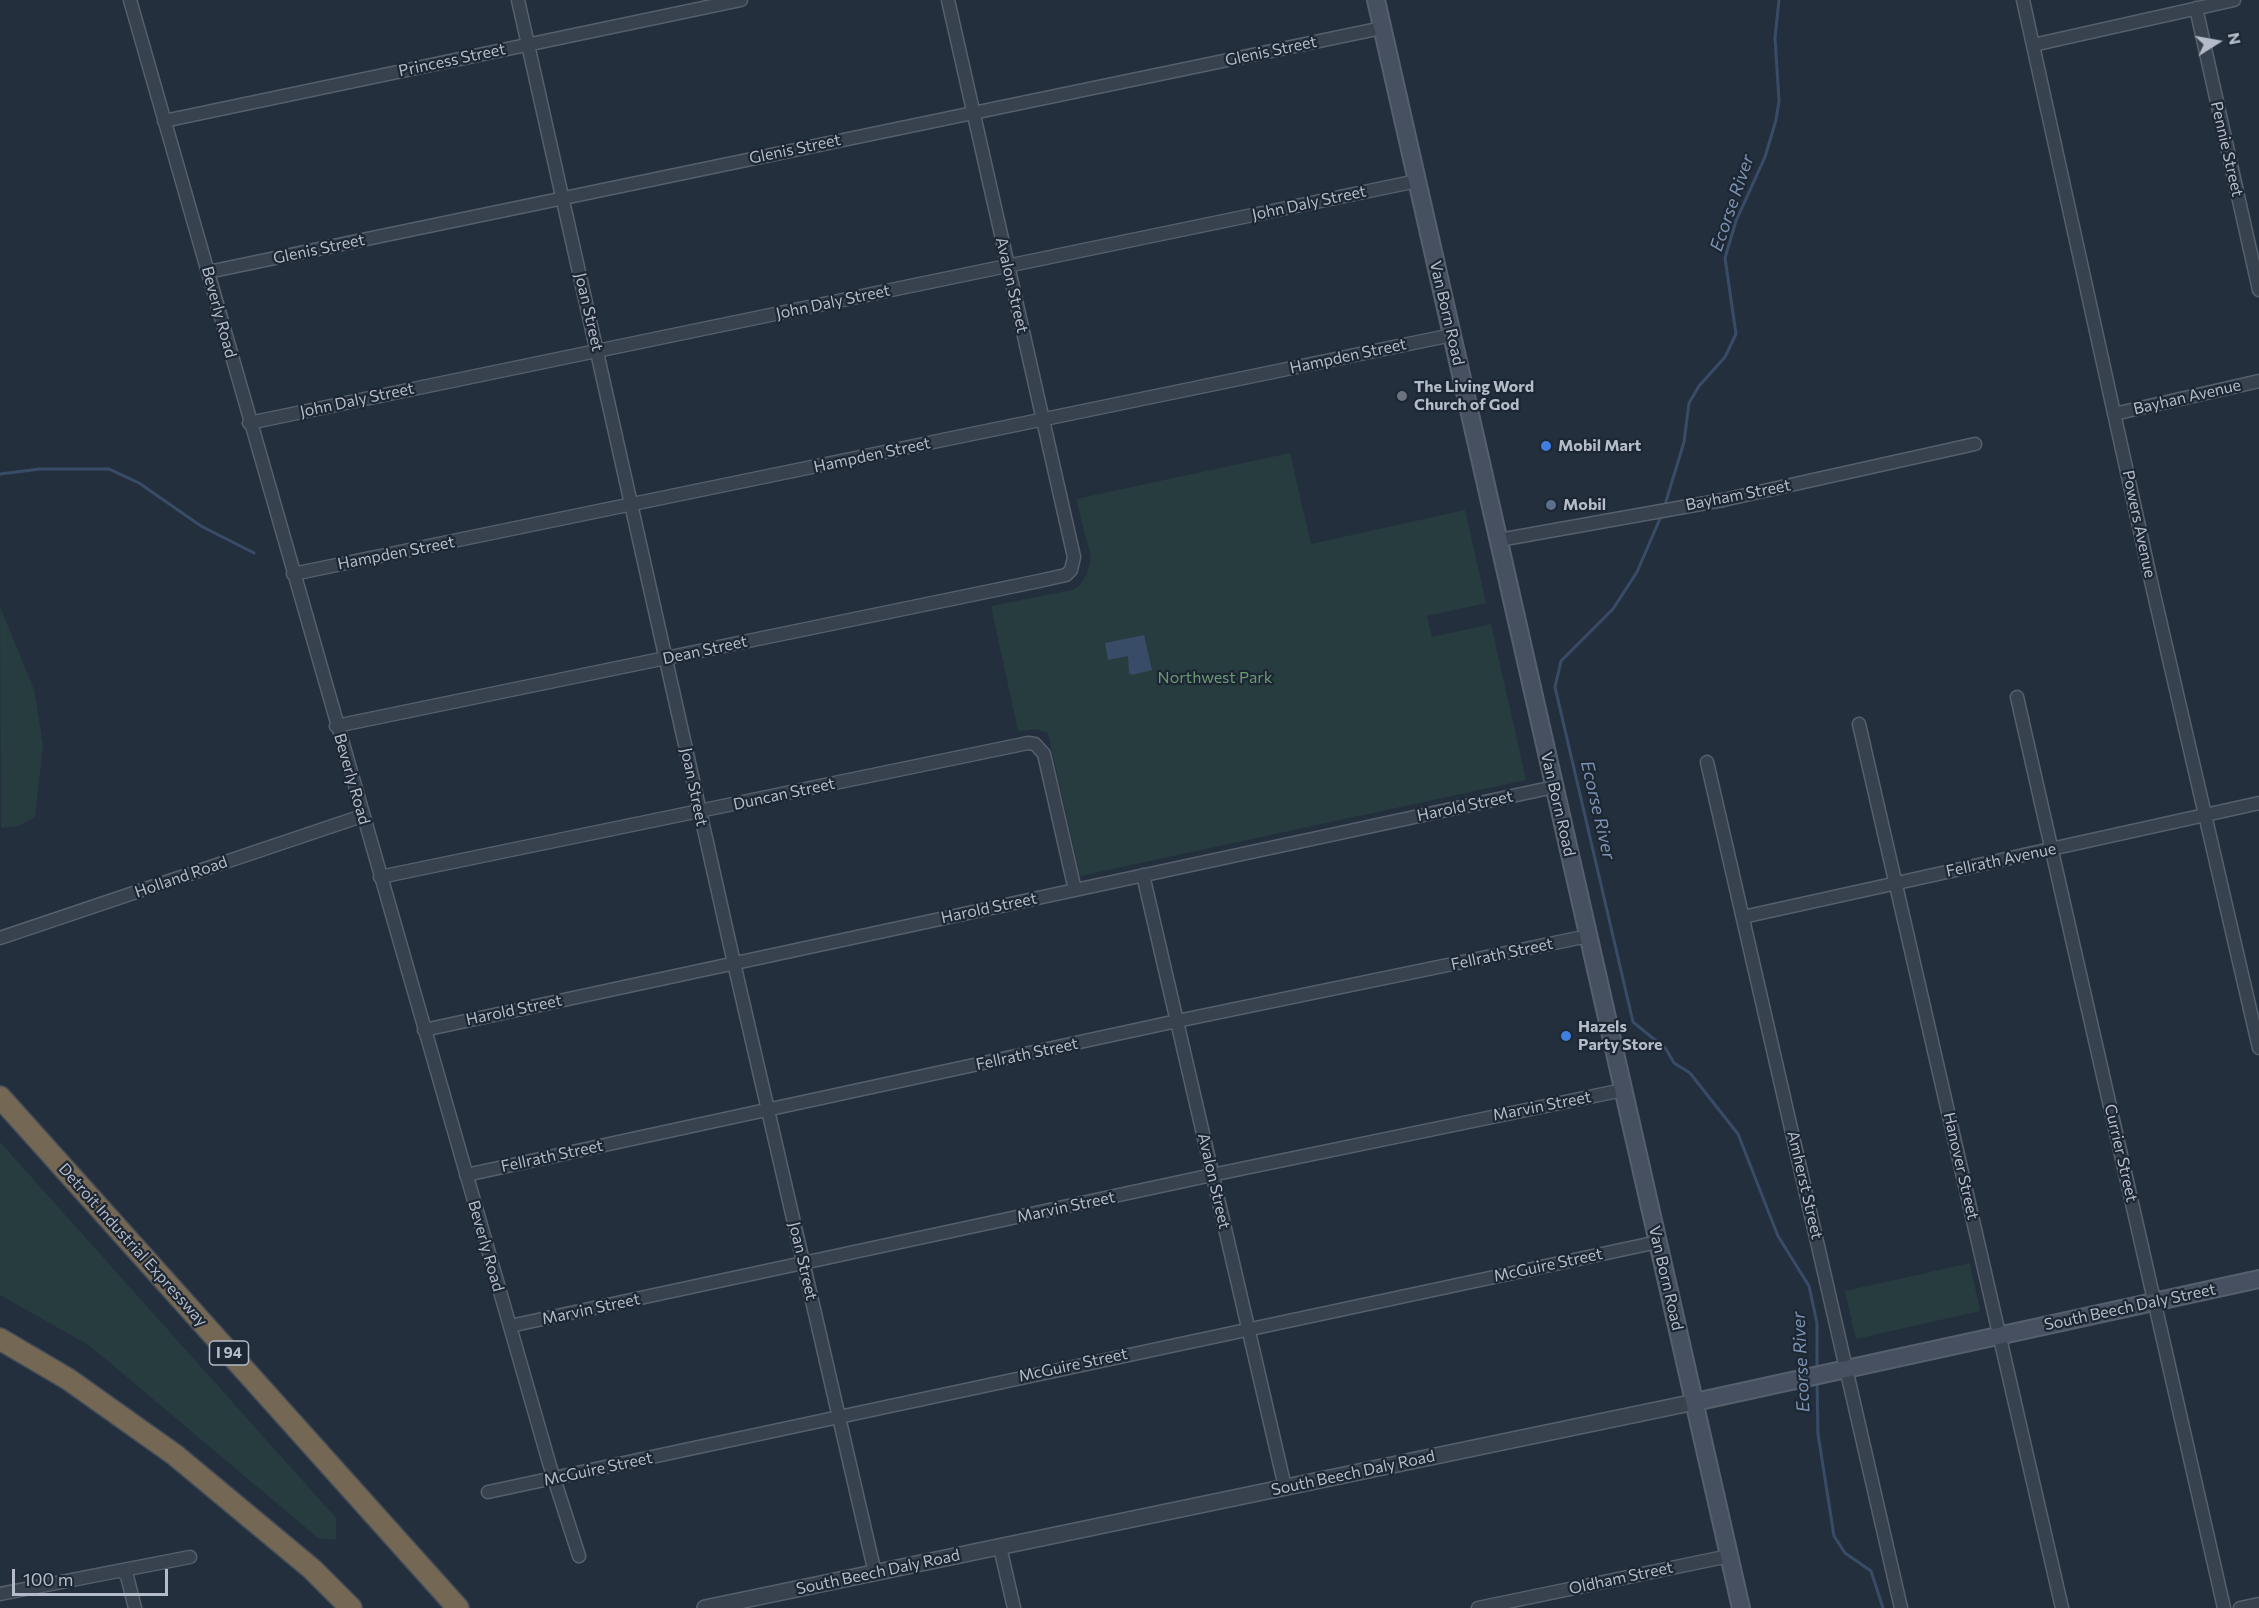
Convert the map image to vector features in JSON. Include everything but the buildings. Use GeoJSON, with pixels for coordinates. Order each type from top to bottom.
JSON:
{"type":"FeatureCollection","features":[{"type":"Feature","properties":{"kind":"highway","name":"Detroit Industrial Expressway"},"geometry":{"type":"LineString","coordinates":[[0,1097],[458,1608]]}},
{"type":"Feature","properties":{"kind":"highway"},"geometry":{"type":"LineString","coordinates":[[0,1339],[68,1379],[175,1455],[312,1569],[351,1608]]}},
{"type":"Feature","properties":{"kind":"main road","name":"Van Born Road"},"geometry":{"type":"LineString","coordinates":[[1376,0],[1741,1608]]}},
{"type":"Feature","properties":{"kind":"main road","name":"South Beech Daly Street"},"geometry":{"type":"LineString","coordinates":[[2000,1335],[2259,1279]]}},
{"type":"Feature","properties":{"kind":"main road","name":"South Beech Daly Road"},"geometry":{"type":"LineString","coordinates":[[1695,1402],[2000,1335]]}},
{"type":"Feature","properties":{"kind":"street","name":"Beverly Road"},"geometry":{"type":"LineString","coordinates":[[130,0],[249,423],[553,1479],[579,1556]]}},
{"type":"Feature","properties":{"kind":"street","name":"Joan Street"},"geometry":{"type":"LineString","coordinates":[[518,0],[734,963],[875,1573]]}},
{"type":"Feature","properties":{"kind":"street","name":"Princess Street"},"geometry":{"type":"LineString","coordinates":[[164,121],[741,0]]}},
{"type":"Feature","properties":{"kind":"street","name":"Avalon Street"},"geometry":{"type":"LineString","coordinates":[[948,0],[1074,557],[1071,570]]}},
{"type":"Feature","properties":{"kind":"street","name":"Powers Avenue"},"geometry":{"type":"LineString","coordinates":[[2023,0],[2259,1048]]}},
{"type":"Feature","properties":{"kind":"street"},"geometry":{"type":"LineString","coordinates":[[2033,45],[2234,0]]}},
{"type":"Feature","properties":{"kind":"street","name":"Pennie Street"},"geometry":{"type":"LineString","coordinates":[[2196,8],[2259,290]]}},
{"type":"Feature","properties":{"kind":"street","name":"Glenis Street"},"geometry":{"type":"LineString","coordinates":[[208,272],[1382,28]]}},
{"type":"Feature","properties":{"kind":"street","name":"John Daly Street"},"geometry":{"type":"LineString","coordinates":[[249,423],[1417,181]]}},
{"type":"Feature","properties":{"kind":"street","name":"Hampden Street"},"geometry":{"type":"LineString","coordinates":[[293,574],[1452,335]]}},
{"type":"Feature","properties":{"kind":"street","name":"Bayhan Avenue"},"geometry":{"type":"LineString","coordinates":[[2115,414],[2259,381]]}},
{"type":"Feature","properties":{"kind":"street","name":"Bayham Street"},"geometry":{"type":"LineString","coordinates":[[1498,540],[1723,500],[1975,444]]}},
{"type":"Feature","properties":{"kind":"street","name":"Dean Street"},"geometry":{"type":"LineString","coordinates":[[336,726],[1039,581],[1066,574],[1071,570]]}},
{"type":"Feature","properties":{"kind":"street","name":"Currier Street"},"geometry":{"type":"LineString","coordinates":[[2017,697],[2224,1608]]}},
{"type":"Feature","properties":{"kind":"street","name":"Hanover Street"},"geometry":{"type":"LineString","coordinates":[[1859,724],[2062,1608]]}},
{"type":"Feature","properties":{"kind":"street","name":"Duncan Street"},"geometry":{"type":"LineString","coordinates":[[380,877],[1028,743],[1035,744],[1044,754],[1075,890]]}},
{"type":"Feature","properties":{"kind":"street","name":"Amherst Street"},"geometry":{"type":"LineString","coordinates":[[1707,762],[1901,1608]]}},
{"type":"Feature","properties":{"kind":"street","name":"Harold Street"},"geometry":{"type":"LineString","coordinates":[[424,1030],[1554,787]]}},
{"type":"Feature","properties":{"kind":"street","name":"Fellrath Avenue"},"geometry":{"type":"LineString","coordinates":[[1743,917],[2259,803]]}},
{"type":"Feature","properties":{"kind":"street","name":"Holland Road"},"geometry":{"type":"LineString","coordinates":[[0,938],[362,816]]}},
{"type":"Feature","properties":{"kind":"street","name":"Avalon Street"},"geometry":{"type":"LineString","coordinates":[[1143,875],[1285,1487]]}},
{"type":"Feature","properties":{"kind":"street","name":"Fellrath Street"},"geometry":{"type":"LineString","coordinates":[[466,1175],[1177,1021],[1588,936]]}},
{"type":"Feature","properties":{"kind":"street","name":"Marvin Street"},"geometry":{"type":"LineString","coordinates":[[510,1326],[1213,1174],[1623,1090]]}},
{"type":"Feature","properties":{"kind":"street","name":"McGuire Street"},"geometry":{"type":"LineString","coordinates":[[488,1492],[1248,1327],[1658,1242]]}},
{"type":"Feature","properties":{"kind":"street","name":"South Beech Daly Road"},"geometry":{"type":"LineString","coordinates":[[705,1608],[1695,1402]]}},
{"type":"Feature","properties":{"kind":"street"},"geometry":{"type":"LineString","coordinates":[[1000,1547],[1014,1608]]}},
{"type":"Feature","properties":{"kind":"street","name":"Oldham Street"},"geometry":{"type":"LineString","coordinates":[[1478,1608],[1729,1556]]}},
{"type":"Feature","properties":{"kind":"street"},"geometry":{"type":"LineString","coordinates":[[0,1594],[190,1557]]}},
{"type":"Feature","properties":{"kind":"street"},"geometry":{"type":"LineString","coordinates":[[122,1571],[127,1576],[135,1608]]}},
{"type":"Feature","properties":{"kind":"street"},"geometry":{"type":"LineString","coordinates":[[2240,1608],[2259,1604]]}},
{"type":"Feature","properties":{"kind":"green space","name":"Northwest Park"},"geometry":{"type":"Polygon","coordinates":[[[1290,453],[1311,544],[1465,510],[1486,603],[1427,616],[1432,637],[1491,624],[1526,780],[1080,876],[1048,733],[1036,729],[1018,731],[991,606],[1072,590],[1080,585],[1087,574],[1091,557],[1076,499],[1290,453]]]}},
{"type":"Feature","properties":{"kind":"green space"},"geometry":{"type":"Polygon","coordinates":[[[0,607],[34,689],[43,745],[35,817],[19,826],[1,828],[0,607]]]}},
{"type":"Feature","properties":{"kind":"green space"},"geometry":{"type":"Polygon","coordinates":[[[0,1142],[336,1518],[336,1540],[318,1538],[90,1346],[0,1295],[0,1142]]]}},
{"type":"Feature","properties":{"kind":"green space"},"geometry":{"type":"Polygon","coordinates":[[[1970,1263],[1980,1311],[1856,1339],[1845,1291],[1970,1263]]]}},
{"type":"Feature","properties":{"kind":"water"},"geometry":{"type":"Polygon","coordinates":[[[1144,635],[1152,670],[1132,675],[1129,673],[1128,656],[1108,660],[1105,643],[1144,635]]]}},
{"type":"Feature","properties":{"kind":"waterway","name":"Ecorse River"},"geometry":{"type":"LineString","coordinates":[[1664,508],[1684,442],[1689,403],[1699,386],[1725,357],[1736,334],[1725,258],[1736,221],[1765,157],[1776,120],[1779,101],[1775,38],[1779,0]]}},
{"type":"Feature","properties":{"kind":"waterway"},"geometry":{"type":"LineString","coordinates":[[0,474],[40,469],[109,469],[139,483],[201,526],[254,553]]}},
{"type":"Feature","properties":{"kind":"waterway","name":"Ecorse River"},"geometry":{"type":"LineString","coordinates":[[1662,514],[1637,572],[1613,609],[1561,661],[1555,687],[1633,1022],[1666,1049],[1674,1063],[1690,1073],[1738,1134],[1778,1236],[1809,1286],[1817,1323],[1817,1369]]}},
{"type":"Feature","properties":{"kind":"waterway","name":"Ecorse River"},"geometry":{"type":"LineString","coordinates":[[1817,1382],[1818,1434],[1834,1536],[1845,1553],[1871,1571],[1883,1608]]}},
{"type":"Feature","properties":{"kind":"place","name":"The Living Word Church of God"},"geometry":{"type":"Point","coordinates":[1402,396]}},
{"type":"Feature","properties":{"kind":"place","name":"Mobil Mart"},"geometry":{"type":"Point","coordinates":[1546,446]}},
{"type":"Feature","properties":{"kind":"place","name":"Mobil"},"geometry":{"type":"Point","coordinates":[1551,505]}},
{"type":"Feature","properties":{"kind":"place","name":"Hazels Party Store"},"geometry":{"type":"Point","coordinates":[1566,1036]}}]}
